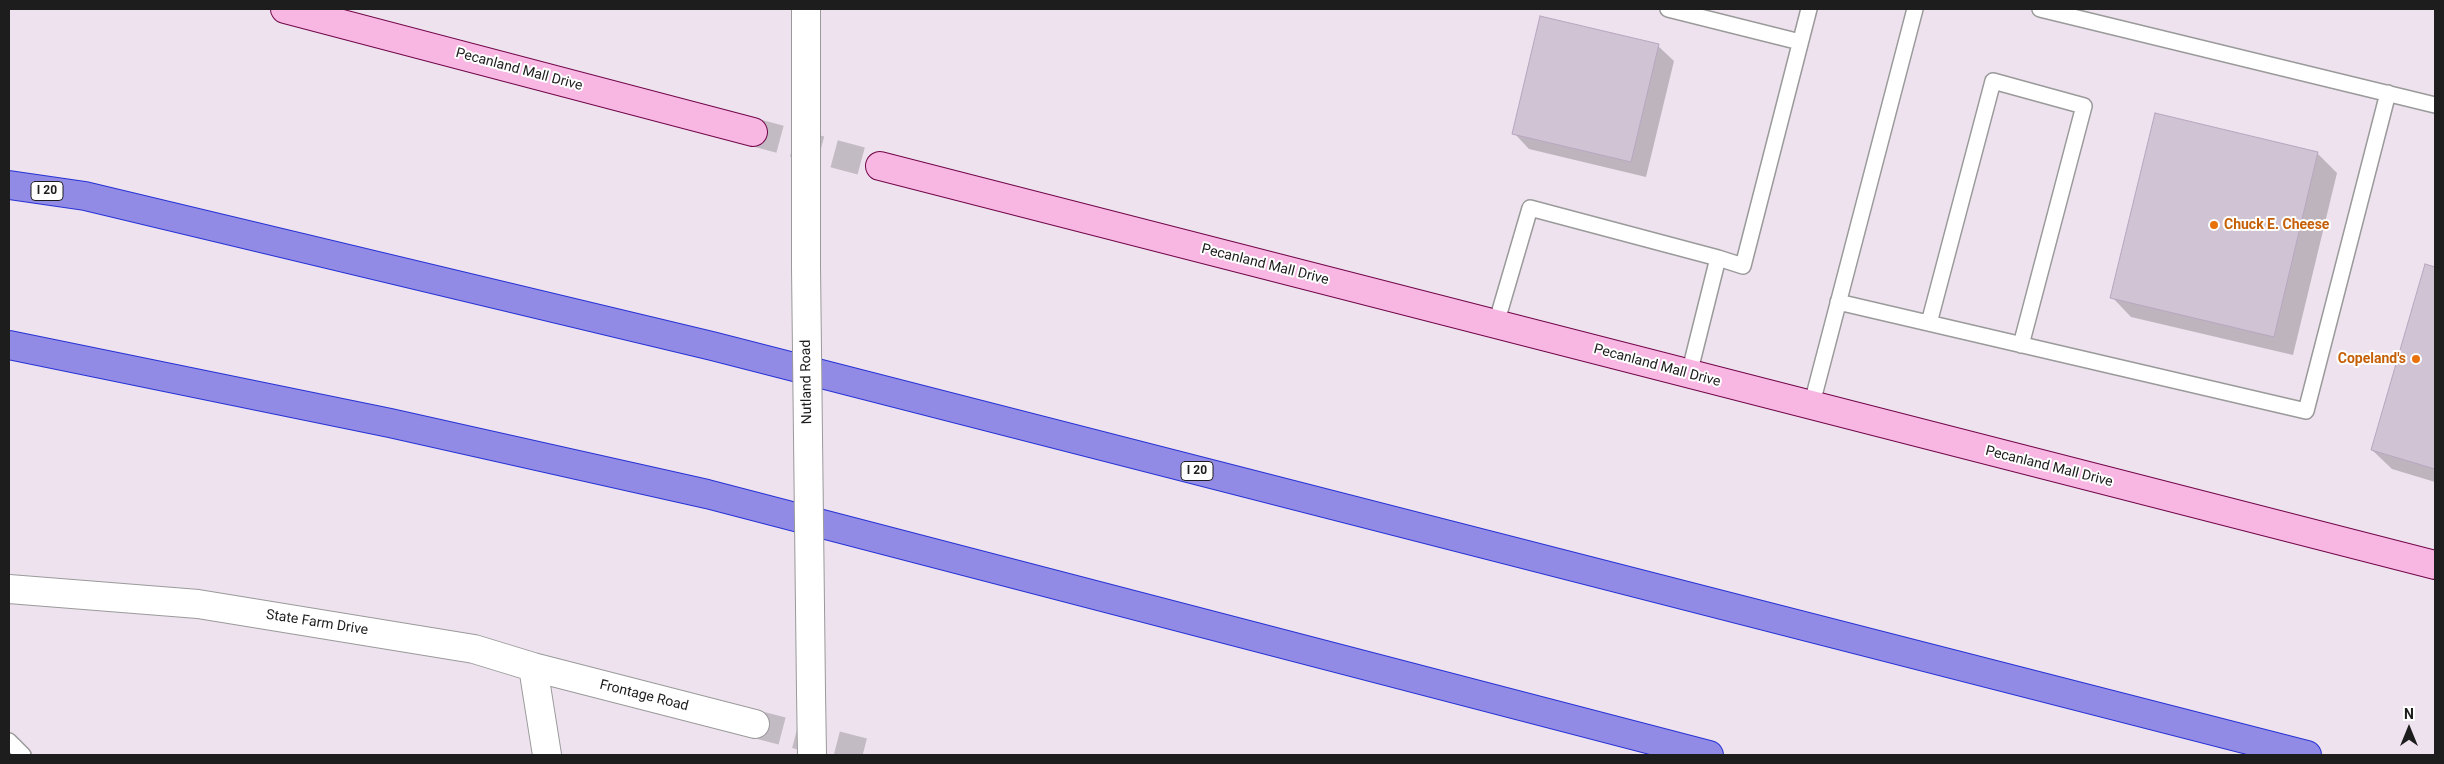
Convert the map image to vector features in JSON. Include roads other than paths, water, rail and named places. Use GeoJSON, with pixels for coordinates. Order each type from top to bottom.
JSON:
{"type":"FeatureCollection","features":[{"type":"Feature","properties":{"kind":"highway","name":"I 20"},"geometry":{"type":"LineString","coordinates":[[9,186],[85,196],[712,346],[2307,755]]}},
{"type":"Feature","properties":{"kind":"highway"},"geometry":{"type":"LineString","coordinates":[[9,345],[380,421],[707,494],[1709,755]]}},
{"type":"Feature","properties":{"kind":"street","name":"Pecanland Mall Drive"},"geometry":{"type":"LineString","coordinates":[[285,9],[753,132]]}},
{"type":"Feature","properties":{"kind":"street","name":"Nutland Road"},"geometry":{"type":"LineString","coordinates":[[806,9],[806,267],[812,755]]}},
{"type":"Feature","properties":{"kind":"street","name":"Pecanland Mall Drive"},"geometry":{"type":"LineString","coordinates":[[880,166],[1811,407],[2435,565]]}},
{"type":"Feature","properties":{"kind":"street","name":"State Farm Drive"},"geometry":{"type":"LineString","coordinates":[[9,589],[198,604],[474,649],[533,667]]}},
{"type":"Feature","properties":{"kind":"street","name":"Frontage Road"},"geometry":{"type":"LineString","coordinates":[[533,667],[755,724]]}},
{"type":"Feature","properties":{"kind":"street"},"geometry":{"type":"LineString","coordinates":[[533,667],[547,755]]}},
{"type":"Feature","properties":{"kind":"lane"},"geometry":{"type":"LineString","coordinates":[[1668,9],[1800,42]]}},
{"type":"Feature","properties":{"kind":"lane"},"geometry":{"type":"LineString","coordinates":[[1496,324],[1530,208],[1743,266],[1809,9]]}},
{"type":"Feature","properties":{"kind":"lane"},"geometry":{"type":"LineString","coordinates":[[1811,407],[1915,9]]}},
{"type":"Feature","properties":{"kind":"lane"},"geometry":{"type":"LineString","coordinates":[[2040,9],[2435,104]]}},
{"type":"Feature","properties":{"kind":"lane"},"geometry":{"type":"LineString","coordinates":[[1929,323],[1993,81],[2084,106],[2022,345]]}},
{"type":"Feature","properties":{"kind":"lane"},"geometry":{"type":"LineString","coordinates":[[1838,302],[2306,411],[2388,93]]}},
{"type":"Feature","properties":{"kind":"lane"},"geometry":{"type":"LineString","coordinates":[[1689,374],[1718,258]]}},
{"type":"Feature","properties":{"kind":"lane"},"geometry":{"type":"LineString","coordinates":[[9,741],[23,755]]}},
{"type":"Feature","properties":{"kind":"tunnel"},"geometry":{"type":"LineString","coordinates":[[753,132],[880,166]]}},
{"type":"Feature","properties":{"kind":"tunnel"},"geometry":{"type":"LineString","coordinates":[[755,724],[875,755]]}},
{"type":"Feature","properties":{"kind":"place","name":"Chuck E. Cheese"},"geometry":{"type":"Point","coordinates":[2214,225]}},
{"type":"Feature","properties":{"kind":"place","name":"Copeland's"},"geometry":{"type":"Point","coordinates":[2416,359]}}]}
